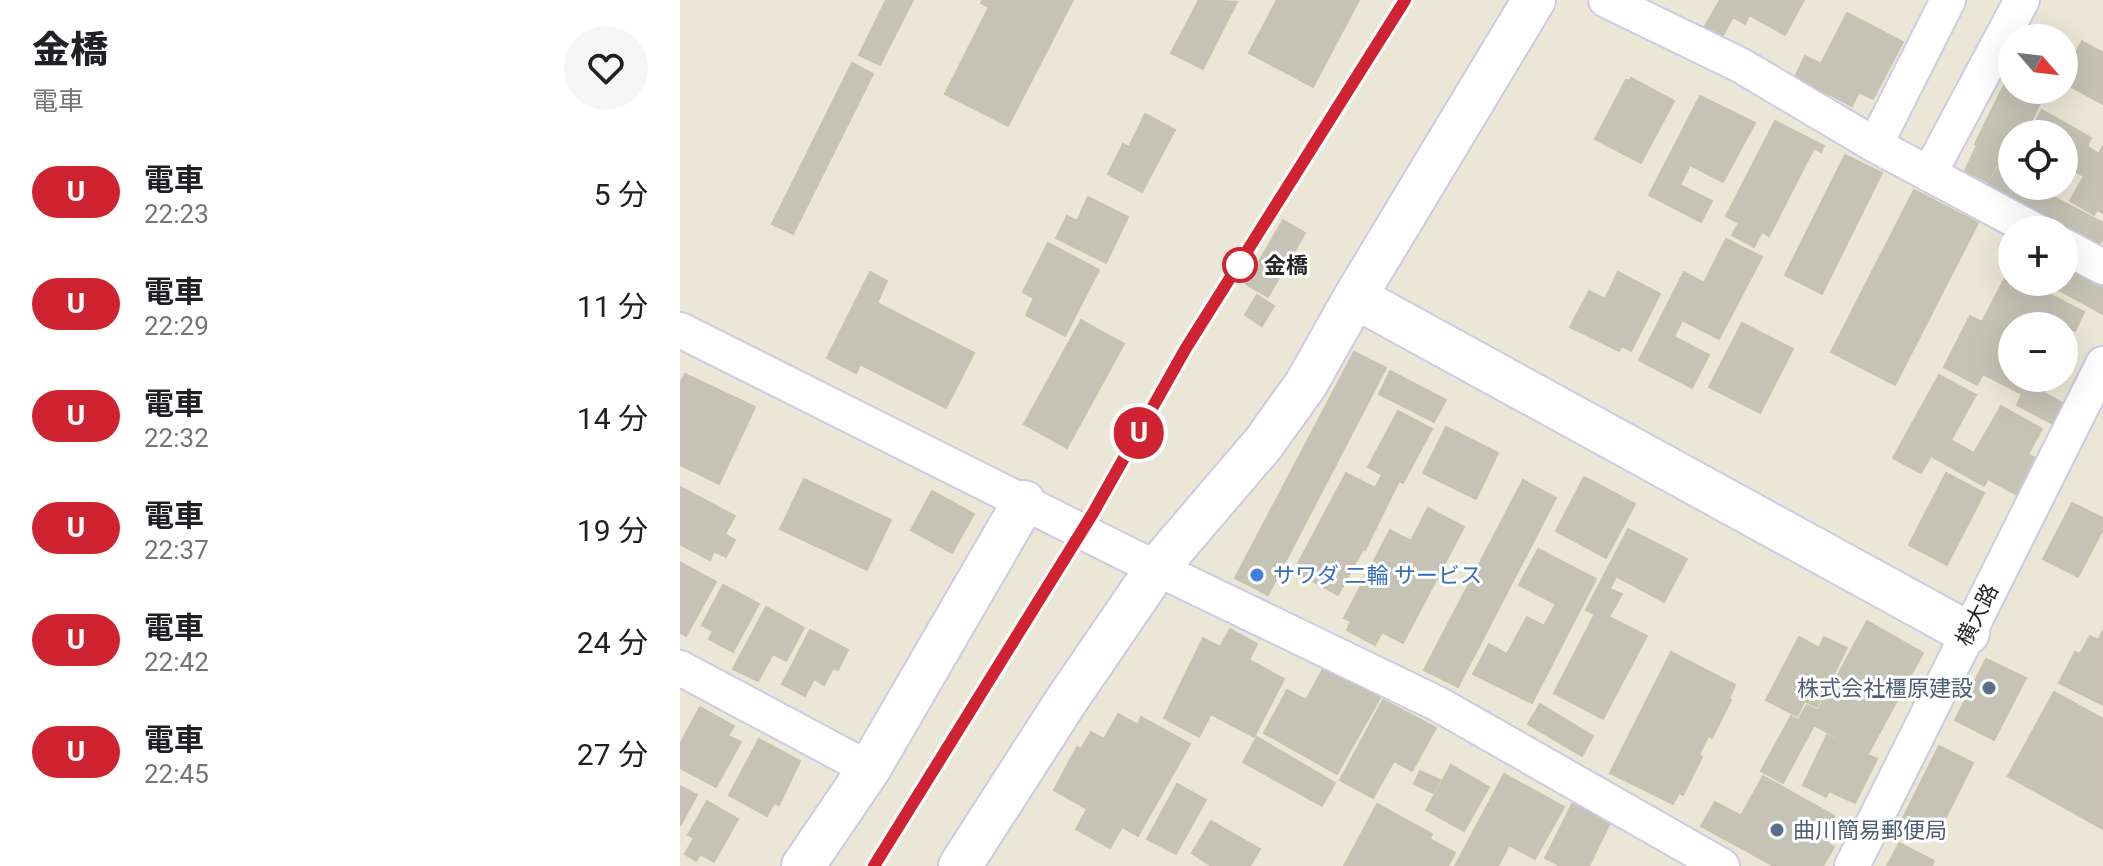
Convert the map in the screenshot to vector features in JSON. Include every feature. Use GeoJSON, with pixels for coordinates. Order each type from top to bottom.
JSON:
{"type":"FeatureCollection","features":[{"type":"Feature","properties":{"kind":"street"},"geometry":{"type":"LineString","coordinates":[[960,866],[1066,701],[1157,568],[1263,444],[1306,384],[1534,0]]}},
{"type":"Feature","properties":{"kind":"street"},"geometry":{"type":"LineString","coordinates":[[1606,0],[1740,65],[1875,145],[2008,216]]}},
{"type":"Feature","properties":{"kind":"street"},"geometry":{"type":"LineString","coordinates":[[1875,145],[1948,0]]}},
{"type":"Feature","properties":{"kind":"street"},"geometry":{"type":"LineString","coordinates":[[1929,174],[2022,0]]}},
{"type":"Feature","properties":{"kind":"street"},"geometry":{"type":"LineString","coordinates":[[2078,254],[2103,267]]}},
{"type":"Feature","properties":{"kind":"street"},"geometry":{"type":"LineString","coordinates":[[1355,297],[1968,633]]}},
{"type":"Feature","properties":{"kind":"street"},"geometry":{"type":"LineString","coordinates":[[680,330],[1438,704],[1722,866]]}},
{"type":"Feature","properties":{"kind":"street","name":"横大路"},"geometry":{"type":"LineString","coordinates":[[1852,866],[2103,364]]}},
{"type":"Feature","properties":{"kind":"street"},"geometry":{"type":"LineString","coordinates":[[803,866],[869,769],[1024,502]]}},
{"type":"Feature","properties":{"kind":"street"},"geometry":{"type":"LineString","coordinates":[[680,668],[869,769]]}},
{"type":"Feature","properties":{"kind":"building"},"geometry":{"type":"Polygon","coordinates":[[[886,0],[913,0],[880,65],[859,55],[886,0]]]}},
{"type":"Feature","properties":{"kind":"building"},"geometry":{"type":"Polygon","coordinates":[[[983,0],[1073,0],[1008,126],[945,94],[989,7],[981,3],[983,0]]]}},
{"type":"Feature","properties":{"kind":"building"},"geometry":{"type":"Polygon","coordinates":[[[1199,0],[1237,2],[1203,69],[1171,53],[1199,0]]]}},
{"type":"Feature","properties":{"kind":"building"},"geometry":{"type":"Polygon","coordinates":[[[1277,0],[1359,0],[1313,87],[1249,53],[1277,0]]]}},
{"type":"Feature","properties":{"kind":"building"},"geometry":{"type":"Polygon","coordinates":[[[1720,0],[1804,0],[1785,35],[1749,15],[1745,24],[1733,17],[1722,37],[1704,28],[1720,0]]]}},
{"type":"Feature","properties":{"kind":"building"},"geometry":{"type":"Polygon","coordinates":[[[1847,13],[1903,42],[1873,99],[1859,92],[1852,106],[1795,77],[1805,56],[1821,64],[1847,13]]]}},
{"type":"Feature","properties":{"kind":"building"},"geometry":{"type":"Polygon","coordinates":[[[2082,41],[2103,53],[2103,104],[2078,91],[2078,48],[2082,41]]]}},
{"type":"Feature","properties":{"kind":"building"},"geometry":{"type":"Polygon","coordinates":[[[852,63],[873,74],[793,234],[772,224],[852,63]]]}},
{"type":"Feature","properties":{"kind":"building"},"geometry":{"type":"Polygon","coordinates":[[[1631,78],[1674,101],[1641,163],[1595,139],[1626,80],[1630,81],[1631,78]]]}},
{"type":"Feature","properties":{"kind":"building"},"geometry":{"type":"Polygon","coordinates":[[[1700,96],[1755,123],[1723,182],[1690,165],[1680,185],[1712,201],[1701,222],[1649,195],[1700,96]]]}},
{"type":"Feature","properties":{"kind":"building"},"geometry":{"type":"Polygon","coordinates":[[[1998,97],[1998,104],[2040,104],[2032,120],[1998,120],[1998,156],[1975,144],[1998,97]]]}},
{"type":"Feature","properties":{"kind":"building"},"geometry":{"type":"Polygon","coordinates":[[[2042,110],[2060,120],[2037,120],[2042,110]]]}},
{"type":"Feature","properties":{"kind":"building"},"geometry":{"type":"Polygon","coordinates":[[[1145,114],[1175,130],[1142,192],[1108,174],[1123,144],[1129,147],[1145,114]]]}},
{"type":"Feature","properties":{"kind":"building"},"geometry":{"type":"Polygon","coordinates":[[[1775,121],[1824,146],[1821,152],[1814,148],[1769,236],[1762,232],[1754,247],[1732,235],[1739,223],[1726,216],[1775,121]]]}},
{"type":"Feature","properties":{"kind":"building"},"geometry":{"type":"Polygon","coordinates":[[[2078,131],[2091,138],[2087,146],[2099,154],[2103,146],[2103,213],[2097,210],[2094,215],[2070,201],[2078,200],[2078,187],[2084,176],[2078,173],[2078,131]]]}},
{"type":"Feature","properties":{"kind":"building"},"geometry":{"type":"Polygon","coordinates":[[[1976,147],[1998,158],[1988,182],[1965,171],[1976,147]]]}},
{"type":"Feature","properties":{"kind":"building"},"geometry":{"type":"Polygon","coordinates":[[[1845,155],[1882,173],[1822,294],[1785,275],[1845,155]]]}},
{"type":"Feature","properties":{"kind":"building"},"geometry":{"type":"Polygon","coordinates":[[[1998,167],[1998,189],[1989,184],[1998,167]]]}},
{"type":"Feature","properties":{"kind":"building"},"geometry":{"type":"Polygon","coordinates":[[[1914,190],[1978,223],[1895,385],[1831,352],[1914,190]]]}},
{"type":"Feature","properties":{"kind":"building"},"geometry":{"type":"Polygon","coordinates":[[[1088,197],[1128,217],[1106,263],[1056,238],[1067,216],[1077,221],[1088,197]]]}},
{"type":"Feature","properties":{"kind":"building"},"geometry":{"type":"Polygon","coordinates":[[[2018,200],[2059,200],[2103,223],[2103,238],[2099,245],[2078,233],[2078,216],[2047,216],[2018,200]]]}},
{"type":"Feature","properties":{"kind":"building"},"geometry":{"type":"Polygon","coordinates":[[[1283,220],[1305,233],[1268,297],[1246,284],[1283,220]]]}},
{"type":"Feature","properties":{"kind":"building"},"geometry":{"type":"Polygon","coordinates":[[[1726,239],[1762,257],[1719,339],[1682,320],[1674,337],[1709,355],[1692,388],[1639,360],[1684,272],[1704,283],[1726,239]]]}},
{"type":"Feature","properties":{"kind":"building"},"geometry":{"type":"Polygon","coordinates":[[[1048,243],[1099,270],[1065,336],[1026,315],[1034,298],[1023,292],[1048,243]]]}},
{"type":"Feature","properties":{"kind":"building"},"geometry":{"type":"Polygon","coordinates":[[[870,272],[887,281],[877,303],[974,353],[946,408],[860,364],[856,373],[827,358],[870,272]]]}},
{"type":"Feature","properties":{"kind":"building"},"geometry":{"type":"Polygon","coordinates":[[[1618,272],[1660,294],[1631,351],[1622,346],[1619,351],[1570,327],[1589,291],[1605,299],[1618,272]]]}},
{"type":"Feature","properties":{"kind":"building"},"geometry":{"type":"Polygon","coordinates":[[[2078,274],[2103,287],[2103,314],[2070,296],[2078,296],[2078,274]]]}},
{"type":"Feature","properties":{"kind":"building"},"geometry":{"type":"Polygon","coordinates":[[[1998,291],[1998,296],[2053,296],[2084,312],[2078,325],[2078,312],[1998,312],[1998,382],[1983,374],[1977,385],[1944,367],[1970,316],[1982,322],[1998,291]]]}},
{"type":"Feature","properties":{"kind":"building"},"geometry":{"type":"Polygon","coordinates":[[[1257,295],[1274,306],[1262,326],[1245,315],[1257,295]]]}},
{"type":"Feature","properties":{"kind":"building"},"geometry":{"type":"Polygon","coordinates":[[[1081,320],[1124,344],[1067,448],[1024,424],[1081,320]]]}},
{"type":"Feature","properties":{"kind":"building"},"geometry":{"type":"Polygon","coordinates":[[[1742,323],[1793,349],[1760,413],[1709,387],[1742,323]]]}},
{"type":"Feature","properties":{"kind":"building"},"geometry":{"type":"Polygon","coordinates":[[[1354,352],[1386,368],[1268,595],[1235,578],[1354,352]]]}},
{"type":"Feature","properties":{"kind":"building"},"geometry":{"type":"Polygon","coordinates":[[[1390,371],[1446,400],[1434,422],[1379,394],[1390,371]]]}},
{"type":"Feature","properties":{"kind":"building"},"geometry":{"type":"Polygon","coordinates":[[[685,374],[755,407],[719,484],[680,465],[680,384],[685,374]]]}},
{"type":"Feature","properties":{"kind":"building"},"geometry":{"type":"Polygon","coordinates":[[[1939,375],[1976,395],[1951,440],[1974,453],[2001,406],[2042,429],[2028,454],[2037,459],[2017,495],[1988,479],[1984,486],[1931,456],[1921,473],[1893,458],[1939,375]]]}},
{"type":"Feature","properties":{"kind":"building"},"geometry":{"type":"Polygon","coordinates":[[[2018,392],[2045,392],[2064,404],[2053,424],[2017,405],[2022,394],[2018,392]]]}},
{"type":"Feature","properties":{"kind":"building"},"geometry":{"type":"Polygon","coordinates":[[[1398,411],[1432,429],[1403,483],[1399,481],[1365,550],[1338,595],[1294,571],[1346,473],[1375,488],[1382,475],[1368,467],[1398,411]]]}},
{"type":"Feature","properties":{"kind":"building"},"geometry":{"type":"Polygon","coordinates":[[[1446,427],[1498,453],[1476,499],[1423,473],[1446,427]]]}},
{"type":"Feature","properties":{"kind":"building"},"geometry":{"type":"Polygon","coordinates":[[[1946,473],[1984,493],[1947,565],[1909,545],[1946,473]]]}},
{"type":"Feature","properties":{"kind":"building"},"geometry":{"type":"Polygon","coordinates":[[[1584,477],[1635,504],[1606,558],[1556,531],[1584,477]]]}},
{"type":"Feature","properties":{"kind":"building"},"geometry":{"type":"Polygon","coordinates":[[[804,479],[891,520],[867,570],[780,529],[804,479]]]}},
{"type":"Feature","properties":{"kind":"building"},"geometry":{"type":"Polygon","coordinates":[[[1523,480],[1556,498],[1458,687],[1424,670],[1523,480]]]}},
{"type":"Feature","properties":{"kind":"building"},"geometry":{"type":"Polygon","coordinates":[[[680,487],[735,516],[725,534],[735,540],[726,557],[714,551],[710,560],[680,544],[680,487]]]}},
{"type":"Feature","properties":{"kind":"building"},"geometry":{"type":"Polygon","coordinates":[[[932,491],[974,514],[952,553],[911,530],[932,491]]]}},
{"type":"Feature","properties":{"kind":"building"},"geometry":{"type":"Polygon","coordinates":[[[2072,503],[2103,518],[2103,529],[2078,577],[2043,559],[2072,503]]]}},
{"type":"Feature","properties":{"kind":"building"},"geometry":{"type":"Polygon","coordinates":[[[1428,508],[1464,527],[1403,643],[1382,632],[1375,645],[1347,630],[1351,621],[1344,618],[1390,530],[1411,541],[1428,508]]]}},
{"type":"Feature","properties":{"kind":"building"},"geometry":{"type":"Polygon","coordinates":[[[1628,529],[1687,559],[1664,602],[1616,576],[1610,589],[1622,594],[1609,617],[1647,636],[1603,719],[1554,693],[1595,614],[1586,610],[1628,529]]]}},
{"type":"Feature","properties":{"kind":"building"},"geometry":{"type":"Polygon","coordinates":[[[1538,549],[1596,579],[1532,703],[1473,674],[1489,644],[1507,654],[1527,617],[1544,626],[1556,604],[1519,585],[1538,549]]]}},
{"type":"Feature","properties":{"kind":"building"},"geometry":{"type":"Polygon","coordinates":[[[680,562],[716,582],[686,636],[680,633],[680,562]]]}},
{"type":"Feature","properties":{"kind":"building"},"geometry":{"type":"Polygon","coordinates":[[[723,585],[759,604],[733,652],[709,639],[713,631],[702,625],[723,585]]]}},
{"type":"Feature","properties":{"kind":"building"},"geometry":{"type":"Polygon","coordinates":[[[766,607],[804,628],[786,661],[773,654],[758,681],[733,669],[766,607]]]}},
{"type":"Feature","properties":{"kind":"building"},"geometry":{"type":"Polygon","coordinates":[[[1867,621],[1923,653],[1868,754],[1814,725],[1783,783],[1761,771],[1791,716],[1798,720],[1807,705],[1818,711],[1826,695],[1834,700],[1843,682],[1836,678],[1867,621]]]}},
{"type":"Feature","properties":{"kind":"building"},"geometry":{"type":"Polygon","coordinates":[[[1230,629],[1257,644],[1249,660],[1284,679],[1254,737],[1211,714],[1199,737],[1164,718],[1203,638],[1220,647],[1230,629]]]}},
{"type":"Feature","properties":{"kind":"building"},"geometry":{"type":"Polygon","coordinates":[[[810,630],[848,650],[838,670],[833,668],[824,685],[814,679],[805,696],[782,684],[810,630]]]}},
{"type":"Feature","properties":{"kind":"building"},"geometry":{"type":"Polygon","coordinates":[[[2103,630],[2103,705],[2059,683],[2075,652],[2080,654],[2090,636],[2098,640],[2103,630]]]}},
{"type":"Feature","properties":{"kind":"building"},"geometry":{"type":"Polygon","coordinates":[[[1799,637],[1819,648],[1824,637],[1847,648],[1817,707],[1805,701],[1797,716],[1766,700],[1799,637]]]}},
{"type":"Feature","properties":{"kind":"building"},"geometry":{"type":"Polygon","coordinates":[[[1671,652],[1735,685],[1731,700],[1712,738],[1708,736],[1699,755],[1702,757],[1683,795],[1679,793],[1673,804],[1610,773],[1671,652]]]}},
{"type":"Feature","properties":{"kind":"building"},"geometry":{"type":"Polygon","coordinates":[[[1986,659],[2026,678],[1994,740],[1955,720],[1986,659]]]}},
{"type":"Feature","properties":{"kind":"building"},"geometry":{"type":"Polygon","coordinates":[[[1324,667],[1380,698],[1337,774],[1264,733],[1287,690],[1306,700],[1324,667]]]}},
{"type":"Feature","properties":{"kind":"building"},"geometry":{"type":"Polygon","coordinates":[[[2054,692],[2103,719],[2103,829],[2008,776],[2054,692]]]}},
{"type":"Feature","properties":{"kind":"building"},"geometry":{"type":"Polygon","coordinates":[[[1383,700],[1436,728],[1412,771],[1394,761],[1373,798],[1340,780],[1383,700]]]}},
{"type":"Feature","properties":{"kind":"building"},"geometry":{"type":"Polygon","coordinates":[[[1540,704],[1593,736],[1582,756],[1528,724],[1540,704]]]}},
{"type":"Feature","properties":{"kind":"building"},"geometry":{"type":"Polygon","coordinates":[[[700,707],[734,726],[728,736],[741,742],[716,787],[680,768],[680,744],[700,707]]]}},
{"type":"Feature","properties":{"kind":"building"},"geometry":{"type":"Polygon","coordinates":[[[1118,714],[1138,725],[1141,717],[1190,744],[1138,836],[1122,827],[1110,848],[1076,829],[1087,809],[1054,790],[1077,747],[1081,749],[1091,732],[1104,739],[1118,714]]]}},
{"type":"Feature","properties":{"kind":"building"},"geometry":{"type":"Polygon","coordinates":[[[1827,735],[1877,759],[1855,803],[1829,791],[1826,797],[1803,785],[1827,735]]]}},
{"type":"Feature","properties":{"kind":"building"},"geometry":{"type":"Polygon","coordinates":[[[1257,737],[1335,783],[1322,806],[1243,762],[1257,737]]]}},
{"type":"Feature","properties":{"kind":"building"},"geometry":{"type":"Polygon","coordinates":[[[759,739],[800,761],[779,805],[774,803],[767,816],[729,795],[759,739]]]}},
{"type":"Feature","properties":{"kind":"building"},"geometry":{"type":"Polygon","coordinates":[[[1939,746],[1973,763],[1936,837],[1902,820],[1939,746]]]}},
{"type":"Feature","properties":{"kind":"building"},"geometry":{"type":"Polygon","coordinates":[[[1451,765],[1489,787],[1464,831],[1426,810],[1451,765]]]}},
{"type":"Feature","properties":{"kind":"building"},"geometry":{"type":"Polygon","coordinates":[[[1420,771],[1440,780],[1433,793],[1414,784],[1420,771]]]}},
{"type":"Feature","properties":{"kind":"building"},"geometry":{"type":"Polygon","coordinates":[[[1504,774],[1564,807],[1535,859],[1509,845],[1498,866],[1455,866],[1504,774]]]}},
{"type":"Feature","properties":{"kind":"building"},"geometry":{"type":"Polygon","coordinates":[[[1763,776],[1834,816],[1822,839],[1834,847],[1823,866],[1774,866],[1701,826],[1715,802],[1741,816],[1763,776]]]}},
{"type":"Feature","properties":{"kind":"building"},"geometry":{"type":"Polygon","coordinates":[[[1177,784],[1206,800],[1176,854],[1147,839],[1177,784]]]}},
{"type":"Feature","properties":{"kind":"building"},"geometry":{"type":"Polygon","coordinates":[[[680,786],[697,795],[680,826],[680,786]]]}},
{"type":"Feature","properties":{"kind":"building"},"geometry":{"type":"Polygon","coordinates":[[[707,801],[738,819],[714,862],[700,854],[696,861],[685,854],[694,838],[688,835],[707,801]]]}},
{"type":"Feature","properties":{"kind":"building"},"geometry":{"type":"Polygon","coordinates":[[[1377,804],[1432,834],[1430,839],[1455,853],[1448,866],[1344,866],[1377,804]]]}},
{"type":"Feature","properties":{"kind":"building"},"geometry":{"type":"Polygon","coordinates":[[[1572,804],[1610,823],[1589,866],[1560,866],[1545,858],[1572,804]]]}},
{"type":"Feature","properties":{"kind":"building"},"geometry":{"type":"Polygon","coordinates":[[[1211,821],[1260,849],[1250,866],[1211,866],[1192,853],[1211,821]]]}},
{"type":"Feature","properties":{"kind":"building"},"geometry":{"type":"Polygon","coordinates":[[[1899,843],[1934,861],[1932,866],[1887,866],[1899,843]]]}},
{"type":"Feature","properties":{"kind":"railway"},"geometry":{"type":"LineString","coordinates":[[874,866],[1093,513],[1186,348],[1405,0]]}},
{"type":"Feature","properties":{"kind":"train","name":"U"},"geometry":{"type":"LineString","coordinates":[[874,866],[1093,513],[1186,348],[1405,0]]}},
{"type":"Feature","properties":{"kind":"place","name":"金橋"},"geometry":{"type":"Point","coordinates":[1240,265]}},
{"type":"Feature","properties":{"kind":"place","name":"サワダ 二輪 サービス"},"geometry":{"type":"Point","coordinates":[1257,575]}},
{"type":"Feature","properties":{"kind":"place","name":"株式会社橿原建設"},"geometry":{"type":"Point","coordinates":[1989,688]}},
{"type":"Feature","properties":{"kind":"place","name":"曲川簡易郵便局"},"geometry":{"type":"Point","coordinates":[1777,830]}}]}
